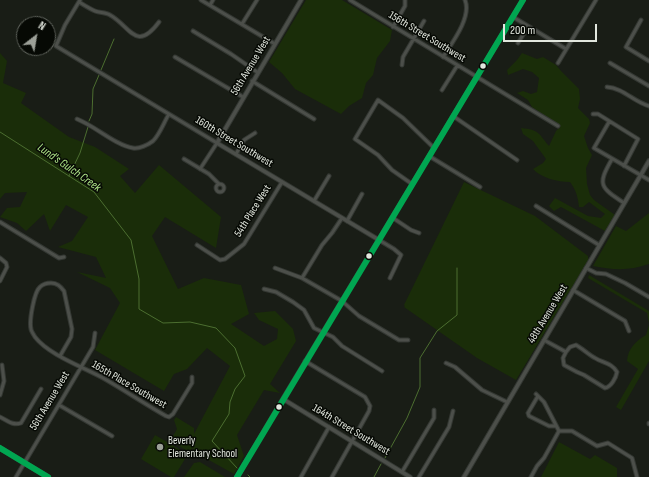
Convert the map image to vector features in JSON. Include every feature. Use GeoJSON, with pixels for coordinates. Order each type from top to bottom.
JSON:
{"type":"FeatureCollection","features":[{"type":"Feature","properties":{"kind":"main road"},"geometry":{"type":"LineString","coordinates":[[0,448],[48,477]]}},
{"type":"Feature","properties":{"kind":"street"},"geometry":{"type":"LineString","coordinates":[[201,0],[275,44]]}},
{"type":"Feature","properties":{"kind":"street"},"geometry":{"type":"LineString","coordinates":[[210,5],[213,0]]}},
{"type":"Feature","properties":{"kind":"street"},"geometry":{"type":"LineString","coordinates":[[242,24],[257,0]]}},
{"type":"Feature","properties":{"kind":"street","name":"56th Avenue West"},"geometry":{"type":"LineString","coordinates":[[217,142],[301,0]]}},
{"type":"Feature","properties":{"kind":"street","name":"156th Street Southwest"},"geometry":{"type":"LineString","coordinates":[[350,0],[558,126]]}},
{"type":"Feature","properties":{"kind":"street"},"geometry":{"type":"LineString","coordinates":[[393,27],[405,6],[405,0]]}},
{"type":"Feature","properties":{"kind":"street"},"geometry":{"type":"LineString","coordinates":[[443,57],[464,21],[467,5],[465,0]]}},
{"type":"Feature","properties":{"kind":"street"},"geometry":{"type":"LineString","coordinates":[[237,477],[282,399],[393,218],[523,0]]}},
{"type":"Feature","properties":{"kind":"street"},"geometry":{"type":"LineString","coordinates":[[558,63],[596,0]]}},
{"type":"Feature","properties":{"kind":"street"},"geometry":{"type":"LineString","coordinates":[[80,1],[95,11],[111,16],[132,35],[144,36],[154,29],[159,22]]}},
{"type":"Feature","properties":{"kind":"street","name":"160th Street Southwest"},"geometry":{"type":"LineString","coordinates":[[80,1],[65,25],[56,46],[394,249],[401,255],[390,278]]}},
{"type":"Feature","properties":{"kind":"street"},"geometry":{"type":"LineString","coordinates":[[513,18],[566,49]]}},
{"type":"Feature","properties":{"kind":"street"},"geometry":{"type":"LineString","coordinates":[[641,20],[626,47],[649,61]]}},
{"type":"Feature","properties":{"kind":"street"},"geometry":{"type":"LineString","coordinates":[[402,65],[403,57],[424,21]]}},
{"type":"Feature","properties":{"kind":"street"},"geometry":{"type":"LineString","coordinates":[[518,43],[528,27]]}},
{"type":"Feature","properties":{"kind":"street"},"geometry":{"type":"LineString","coordinates":[[193,32],[258,72]]}},
{"type":"Feature","properties":{"kind":"street"},"geometry":{"type":"LineString","coordinates":[[175,57],[243,97]]}},
{"type":"Feature","properties":{"kind":"street"},"geometry":{"type":"LineString","coordinates":[[610,63],[649,86]]}},
{"type":"Feature","properties":{"kind":"street"},"geometry":{"type":"LineString","coordinates":[[442,90],[457,66]]}},
{"type":"Feature","properties":{"kind":"street"},"geometry":{"type":"LineString","coordinates":[[252,81],[314,119]]}},
{"type":"Feature","properties":{"kind":"street"},"geometry":{"type":"LineString","coordinates":[[607,87],[615,87],[649,106]]}},
{"type":"Feature","properties":{"kind":"street"},"geometry":{"type":"LineString","coordinates":[[412,184],[392,170],[378,155],[355,139],[378,100],[403,118],[434,148]]}},
{"type":"Feature","properties":{"kind":"street"},"geometry":{"type":"LineString","coordinates":[[77,119],[89,124],[124,145],[134,148],[145,146],[153,140],[169,114]]}},
{"type":"Feature","properties":{"kind":"street"},"geometry":{"type":"LineString","coordinates":[[593,114],[598,114],[638,139],[624,166]]}},
{"type":"Feature","properties":{"kind":"street"},"geometry":{"type":"LineString","coordinates":[[453,116],[517,160]]}},
{"type":"Feature","properties":{"kind":"street"},"geometry":{"type":"LineString","coordinates":[[609,122],[594,148],[649,180]]}},
{"type":"Feature","properties":{"kind":"street"},"geometry":{"type":"LineString","coordinates":[[236,154],[244,140],[255,133]]}},
{"type":"Feature","properties":{"kind":"street"},"geometry":{"type":"LineString","coordinates":[[200,169],[217,142]]}},
{"type":"Feature","properties":{"kind":"street"},"geometry":{"type":"LineString","coordinates":[[429,156],[480,187]]}},
{"type":"Feature","properties":{"kind":"street"},"geometry":{"type":"LineString","coordinates":[[184,159],[213,178],[218,184]]}},
{"type":"Feature","properties":{"kind":"street"},"geometry":{"type":"LineString","coordinates":[[612,159],[603,175],[604,186],[608,192],[624,204]]}},
{"type":"Feature","properties":{"kind":"street","name":"48th Avenue West"},"geometry":{"type":"LineString","coordinates":[[464,477],[649,161]]}},
{"type":"Feature","properties":{"kind":"street"},"geometry":{"type":"LineString","coordinates":[[314,201],[329,176]]}},
{"type":"Feature","properties":{"kind":"street","name":"54th Place West"},"geometry":{"type":"LineString","coordinates":[[197,245],[220,260],[225,259],[244,244],[282,182]]}},
{"type":"Feature","properties":{"kind":"street"},"geometry":{"type":"LineString","coordinates":[[347,221],[362,194]]}},
{"type":"Feature","properties":{"kind":"street"},"geometry":{"type":"LineString","coordinates":[[536,206],[599,245]]}},
{"type":"Feature","properties":{"kind":"street"},"geometry":{"type":"LineString","coordinates":[[302,278],[322,245],[342,218]]}},
{"type":"Feature","properties":{"kind":"street"},"geometry":{"type":"LineString","coordinates":[[393,218],[411,230],[419,233]]}},
{"type":"Feature","properties":{"kind":"street"},"geometry":{"type":"LineString","coordinates":[[0,222],[59,258],[64,257]]}},
{"type":"Feature","properties":{"kind":"street"},"geometry":{"type":"LineString","coordinates":[[0,258],[6,262],[7,266],[0,281]]}},
{"type":"Feature","properties":{"kind":"street"},"geometry":{"type":"LineString","coordinates":[[275,268],[302,278],[342,301],[359,316],[399,340],[408,340]]}},
{"type":"Feature","properties":{"kind":"street"},"geometry":{"type":"LineString","coordinates":[[586,268],[596,273],[606,274],[649,296]]}},
{"type":"Feature","properties":{"kind":"street","name":"165th Place Southwest"},"geometry":{"type":"LineString","coordinates":[[60,356],[71,337],[72,329],[64,291],[60,286],[46,284],[39,287],[36,293],[30,319],[31,329],[39,341],[60,356],[102,378],[169,417],[173,414],[192,383],[192,377]]}},
{"type":"Feature","properties":{"kind":"street"},"geometry":{"type":"LineString","coordinates":[[264,289],[276,292],[293,302],[304,310],[314,328],[333,338],[342,346],[382,371]]}},
{"type":"Feature","properties":{"kind":"street"},"geometry":{"type":"LineString","coordinates":[[573,290],[625,321],[629,331]]}},
{"type":"Feature","properties":{"kind":"street","name":"56th Avenue West"},"geometry":{"type":"LineString","coordinates":[[16,477],[81,368],[93,346],[95,333]]}},
{"type":"Feature","properties":{"kind":"street"},"geometry":{"type":"LineString","coordinates":[[544,340],[566,352]]}},
{"type":"Feature","properties":{"kind":"street"},"geometry":{"type":"LineString","coordinates":[[576,346],[596,359],[615,368],[617,375],[611,385],[605,388],[564,365],[563,358],[566,352],[570,347],[576,346]]}},
{"type":"Feature","properties":{"kind":"street"},"geometry":{"type":"LineString","coordinates":[[305,361],[365,397],[370,406],[369,411],[332,477]]}},
{"type":"Feature","properties":{"kind":"street"},"geometry":{"type":"LineString","coordinates":[[446,363],[455,367],[482,390],[507,402]]}},
{"type":"Feature","properties":{"kind":"street"},"geometry":{"type":"LineString","coordinates":[[0,395],[4,381],[2,365]]}},
{"type":"Feature","properties":{"kind":"street"},"geometry":{"type":"LineString","coordinates":[[0,416],[10,423],[21,423],[41,389]]}},
{"type":"Feature","properties":{"kind":"street"},"geometry":{"type":"LineString","coordinates":[[556,426],[549,426],[529,416],[528,413],[537,395],[544,402],[559,431]]}},
{"type":"Feature","properties":{"kind":"street","name":"164th Street Southwest"},"geometry":{"type":"LineString","coordinates":[[282,399],[410,477]]}},
{"type":"Feature","properties":{"kind":"street"},"geometry":{"type":"LineString","coordinates":[[59,405],[112,436]]}},
{"type":"Feature","properties":{"kind":"street"},"geometry":{"type":"LineString","coordinates":[[402,472],[434,418],[434,410]]}},
{"type":"Feature","properties":{"kind":"street"},"geometry":{"type":"LineString","coordinates":[[419,477],[449,427],[453,411]]}},
{"type":"Feature","properties":{"kind":"street"},"geometry":{"type":"LineString","coordinates":[[301,477],[329,428]]}},
{"type":"Feature","properties":{"kind":"street"},"geometry":{"type":"LineString","coordinates":[[531,477],[537,466],[544,458],[559,431]]}},
{"type":"Feature","properties":{"kind":"street"},"geometry":{"type":"LineString","coordinates":[[559,431],[572,431],[597,446],[608,443],[632,458],[637,477]]}},
{"type":"Feature","properties":{"kind":"green space"},"geometry":{"type":"Polygon","coordinates":[[[306,0],[342,0],[392,30],[390,41],[377,58],[373,75],[366,83],[362,98],[349,106],[341,114],[295,89],[282,73],[269,62],[306,0]]]}},
{"type":"Feature","properties":{"kind":"green space"},"geometry":{"type":"Polygon","coordinates":[[[0,53],[7,61],[3,83],[26,93],[21,103],[69,137],[95,147],[129,169],[120,176],[135,193],[159,165],[221,217],[216,248],[165,217],[152,236],[178,289],[204,278],[241,285],[249,314],[231,324],[264,346],[277,339],[278,329],[259,320],[254,313],[275,311],[293,329],[296,341],[270,384],[280,393],[264,390],[237,435],[244,456],[234,474],[198,454],[192,448],[191,453],[170,441],[177,429],[174,420],[176,417],[194,428],[194,434],[230,366],[207,348],[187,369],[174,374],[164,391],[95,350],[120,303],[110,288],[77,272],[106,278],[96,257],[58,247],[72,241],[88,217],[66,205],[50,231],[44,214],[26,231],[17,223],[0,217],[7,208],[20,207],[27,192],[5,193],[0,199],[0,53]]]}},
{"type":"Feature","properties":{"kind":"green space"},"geometry":{"type":"Polygon","coordinates":[[[522,53],[537,59],[543,57],[556,65],[579,89],[580,99],[578,108],[589,119],[590,123],[584,136],[592,155],[586,168],[587,184],[590,195],[594,200],[615,215],[605,231],[561,207],[554,211],[549,206],[555,198],[588,216],[601,218],[605,214],[589,202],[583,207],[579,207],[574,188],[570,182],[550,179],[540,175],[533,169],[543,163],[546,159],[533,141],[523,134],[521,128],[535,131],[549,146],[556,131],[560,127],[532,107],[528,100],[517,93],[523,91],[531,94],[537,92],[539,78],[532,72],[523,69],[508,75],[507,70],[522,53]]]}},
{"type":"Feature","properties":{"kind":"green space"},"geometry":{"type":"Polygon","coordinates":[[[464,182],[535,216],[588,256],[589,259],[516,380],[477,358],[404,307],[464,182]]]}},
{"type":"Feature","properties":{"kind":"green space"},"geometry":{"type":"Polygon","coordinates":[[[649,213],[649,264],[635,268],[621,269],[593,266],[616,226],[626,231],[649,213]]]}},
{"type":"Feature","properties":{"kind":"green space"},"geometry":{"type":"Polygon","coordinates":[[[589,275],[649,311],[649,323],[647,313],[588,278],[589,275]]]}},
{"type":"Feature","properties":{"kind":"green space"},"geometry":{"type":"Polygon","coordinates":[[[649,325],[649,361],[621,410],[616,407],[638,369],[627,361],[629,352],[636,342],[646,335],[649,325]]]}},
{"type":"Feature","properties":{"kind":"green space"},"geometry":{"type":"Polygon","coordinates":[[[155,435],[188,454],[174,477],[171,477],[141,459],[155,435]]]}},
{"type":"Feature","properties":{"kind":"green space"},"geometry":{"type":"Polygon","coordinates":[[[559,442],[590,459],[595,455],[617,468],[617,477],[541,477],[559,442]]]}},
{"type":"Feature","properties":{"kind":"green space"},"geometry":{"type":"Polygon","coordinates":[[[200,462],[225,477],[184,477],[194,463],[200,462]]]}},
{"type":"Feature","properties":{"kind":"waterway"},"geometry":{"type":"LineString","coordinates":[[101,70],[114,39]]}},
{"type":"Feature","properties":{"kind":"waterway"},"geometry":{"type":"LineString","coordinates":[[89,121],[92,114],[93,89],[99,75]]}},
{"type":"Feature","properties":{"kind":"waterway"},"geometry":{"type":"LineString","coordinates":[[69,176],[80,153],[88,127]]}},
{"type":"Feature","properties":{"kind":"waterway","name":"Lund's Gulch Creek"},"geometry":{"type":"LineString","coordinates":[[0,132],[94,192],[131,240],[139,279],[139,309],[163,323],[190,322],[216,328],[235,348],[245,376],[235,389],[230,402],[229,414],[212,441],[237,468]]}},
{"type":"Feature","properties":{"kind":"waterway","name":"Lund's Gulch Creek"},"geometry":{"type":"LineString","coordinates":[[385,458],[407,418],[420,387],[420,358],[437,331],[457,315],[457,268]]}},
{"type":"Feature","properties":{"kind":"waterway","name":"Lund's Gulch Creek"},"geometry":{"type":"LineString","coordinates":[[374,477],[381,464]]}},
{"type":"Feature","properties":{"kind":"transit line"},"geometry":{"type":"LineString","coordinates":[[237,477],[523,0]]}},
{"type":"Feature","properties":{"kind":"transit line"},"geometry":{"type":"LineString","coordinates":[[0,448],[48,477]]}},
{"type":"Feature","properties":{"kind":"place","name":"Beverly Elementary School"},"geometry":{"type":"Point","coordinates":[160,447]}}]}
